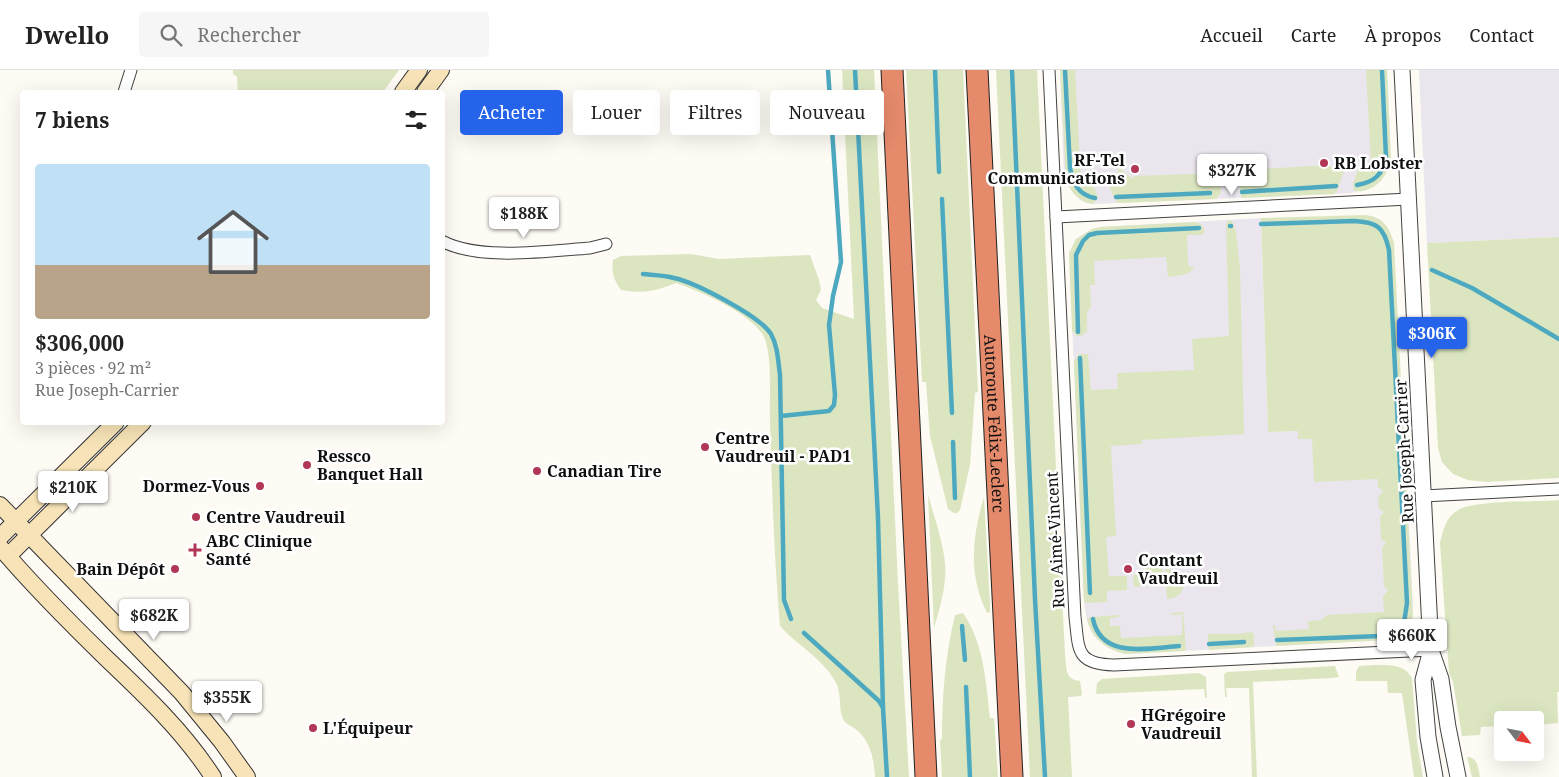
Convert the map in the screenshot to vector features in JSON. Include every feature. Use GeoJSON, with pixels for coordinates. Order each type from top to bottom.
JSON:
{"type":"FeatureCollection","features":[{"type":"Feature","properties":{"kind":"highway"},"geometry":{"type":"LineString","coordinates":[[892,70],[926,777]]}},
{"type":"Feature","properties":{"kind":"highway","name":"Autoroute Félix-Leclerc"},"geometry":{"type":"LineString","coordinates":[[977,70],[1012,777]]}},
{"type":"Feature","properties":{"kind":"main road"},"geometry":{"type":"LineString","coordinates":[[404,90],[419,70]]}},
{"type":"Feature","properties":{"kind":"main road"},"geometry":{"type":"LineString","coordinates":[[426,90],[441,70]]}},
{"type":"Feature","properties":{"kind":"main road"},"geometry":{"type":"LineString","coordinates":[[0,537],[113,425]]}},
{"type":"Feature","properties":{"kind":"main road"},"geometry":{"type":"LineString","coordinates":[[140,425],[29,535],[4,552],[24,576],[160,711],[187,741],[213,777]]}},
{"type":"Feature","properties":{"kind":"main road"},"geometry":{"type":"LineString","coordinates":[[0,505],[182,692],[247,777]]}},
{"type":"Feature","properties":{"kind":"street"},"geometry":{"type":"LineString","coordinates":[[125,90],[131,70]]}},
{"type":"Feature","properties":{"kind":"street","name":"Rue Aimé-Vincent"},"geometry":{"type":"LineString","coordinates":[[1049,70],[1075,617],[1078,643],[1083,656],[1093,663],[1114,665],[1431,650]]}},
{"type":"Feature","properties":{"kind":"street","name":"Rue Joseph-Carrier"},"geometry":{"type":"LineString","coordinates":[[1402,70],[1431,650],[1441,679],[1446,717],[1458,777]]}},
{"type":"Feature","properties":{"kind":"street"},"geometry":{"type":"LineString","coordinates":[[1056,217],[1409,199]]}},
{"type":"Feature","properties":{"kind":"street"},"geometry":{"type":"LineString","coordinates":[[445,242],[471,251],[495,253],[590,248],[606,244]]}},
{"type":"Feature","properties":{"kind":"street"},"geometry":{"type":"LineString","coordinates":[[1423,496],[1559,489]]}},
{"type":"Feature","properties":{"kind":"street","name":"Rue Joseph-Carrier"},"geometry":{"type":"LineString","coordinates":[[1431,650],[1423,680],[1428,737],[1436,777]]}},
{"type":"Feature","properties":{"kind":"shaded area"},"geometry":{"type":"Polygon","coordinates":[[[1060,70],[1387,70],[1391,159],[1389,167],[1381,181],[1376,185],[1352,193],[1086,203],[1073,193],[1064,174],[1060,70]]]}},
{"type":"Feature","properties":{"kind":"shaded area"},"geometry":{"type":"Polygon","coordinates":[[[1419,70],[1559,70],[1559,237],[1427,243],[1419,70]]]}},
{"type":"Feature","properties":{"kind":"shaded area"},"geometry":{"type":"Polygon","coordinates":[[[1261,218],[1268,432],[1404,427],[1413,607],[1411,621],[1402,633],[1387,640],[1126,654],[1118,652],[1105,646],[1093,635],[1087,621],[1084,602],[1069,253],[1076,239],[1092,229],[1100,227],[1261,218]]]}},
{"type":"Feature","properties":{"kind":"green space"},"geometry":{"type":"Polygon","coordinates":[[[233,70],[399,70],[384,90],[238,90],[237,77],[233,74],[233,70]]]}},
{"type":"Feature","properties":{"kind":"green space"},"geometry":{"type":"Polygon","coordinates":[[[842,70],[874,70],[875,90],[843,90],[842,70]]]}},
{"type":"Feature","properties":{"kind":"green space"},"geometry":{"type":"Polygon","coordinates":[[[906,70],[963,70],[978,392],[975,393],[970,465],[960,510],[957,513],[948,509],[930,436],[926,382],[922,382],[906,70]]]}},
{"type":"Feature","properties":{"kind":"green space"},"geometry":{"type":"Polygon","coordinates":[[[996,70],[1037,70],[1065,655],[1067,672],[1071,678],[1080,681],[1082,694],[1081,696],[1068,697],[1072,777],[1030,777],[996,70]]]}},
{"type":"Feature","properties":{"kind":"green space"},"geometry":{"type":"Polygon","coordinates":[[[1060,70],[1075,70],[1081,179],[1090,179],[1098,197],[1093,204],[1077,196],[1066,181],[1060,70]]]}},
{"type":"Feature","properties":{"kind":"green space"},"geometry":{"type":"Polygon","coordinates":[[[1366,70],[1387,70],[1391,159],[1387,172],[1379,183],[1367,190],[1354,191],[1353,184],[1359,166],[1371,164],[1366,70]]]}},
{"type":"Feature","properties":{"kind":"green space"},"geometry":{"type":"Polygon","coordinates":[[[845,135],[877,135],[909,777],[875,777],[873,758],[869,746],[858,731],[845,722],[840,708],[839,691],[830,673],[780,626],[776,575],[770,376],[768,353],[763,335],[757,327],[736,311],[711,297],[676,283],[649,291],[621,290],[613,272],[613,260],[621,256],[691,254],[719,259],[810,255],[821,290],[816,300],[822,308],[854,319],[845,135]]]}},
{"type":"Feature","properties":{"kind":"green space"},"geometry":{"type":"Polygon","coordinates":[[[1329,165],[1330,167],[1346,165],[1337,191],[1334,194],[1242,198],[1241,196],[1239,177],[1242,171],[1329,165]]]}},
{"type":"Feature","properties":{"kind":"green space"},"geometry":{"type":"Polygon","coordinates":[[[1118,169],[1121,169],[1132,179],[1134,176],[1221,173],[1221,193],[1216,199],[1119,203],[1115,200],[1106,179],[1118,178],[1118,169]]]}},
{"type":"Feature","properties":{"kind":"green space"},"geometry":{"type":"Polygon","coordinates":[[[1365,215],[1381,220],[1390,232],[1394,243],[1413,616],[1409,625],[1403,631],[1387,640],[1276,646],[1273,625],[1275,625],[1276,631],[1309,629],[1308,621],[1321,620],[1327,615],[1384,612],[1383,596],[1388,590],[1384,586],[1382,548],[1386,543],[1381,539],[1380,517],[1384,512],[1379,509],[1378,497],[1383,491],[1378,487],[1378,479],[1314,482],[1312,439],[1298,439],[1298,431],[1268,432],[1261,218],[1365,215]]]}},
{"type":"Feature","properties":{"kind":"green space"},"geometry":{"type":"Polygon","coordinates":[[[1228,220],[1232,221],[1236,232],[1240,267],[1244,434],[1142,440],[1142,444],[1111,446],[1116,536],[1106,537],[1109,576],[1127,576],[1127,590],[1107,591],[1107,602],[1086,603],[1084,602],[1074,361],[1079,354],[1088,354],[1091,390],[1118,389],[1117,373],[1194,370],[1192,339],[1229,336],[1226,225],[1228,220]]]}},
{"type":"Feature","properties":{"kind":"green space"},"geometry":{"type":"Polygon","coordinates":[[[1197,222],[1202,225],[1205,231],[1202,235],[1187,235],[1188,266],[1194,267],[1186,274],[1168,277],[1166,257],[1094,261],[1095,285],[1090,285],[1091,307],[1087,312],[1087,332],[1077,336],[1072,331],[1069,253],[1076,239],[1092,229],[1100,227],[1197,222]]]}},
{"type":"Feature","properties":{"kind":"green space"},"geometry":{"type":"Polygon","coordinates":[[[1559,237],[1559,478],[1486,482],[1468,480],[1453,474],[1442,462],[1438,448],[1427,243],[1559,237]]]}},
{"type":"Feature","properties":{"kind":"green space"},"geometry":{"type":"Polygon","coordinates":[[[928,495],[945,563],[944,588],[934,628],[928,495]]]}},
{"type":"Feature","properties":{"kind":"green space"},"geometry":{"type":"Polygon","coordinates":[[[984,497],[990,604],[990,612],[987,613],[977,584],[974,555],[977,526],[984,497]]]}},
{"type":"Feature","properties":{"kind":"green space"},"geometry":{"type":"Polygon","coordinates":[[[1559,500],[1558,723],[1544,724],[1544,711],[1494,711],[1494,726],[1481,727],[1480,735],[1462,736],[1453,682],[1449,673],[1440,543],[1446,524],[1454,513],[1466,507],[1491,503],[1559,500]]]}},
{"type":"Feature","properties":{"kind":"green space"},"geometry":{"type":"Polygon","coordinates":[[[1162,567],[1163,585],[1134,587],[1133,575],[1143,574],[1143,568],[1162,567]]]}},
{"type":"Feature","properties":{"kind":"green space"},"geometry":{"type":"Polygon","coordinates":[[[1165,569],[1178,574],[1183,584],[1180,594],[1167,599],[1165,569]]]}},
{"type":"Feature","properties":{"kind":"green space"},"geometry":{"type":"Polygon","coordinates":[[[1183,612],[1186,649],[1184,651],[1126,654],[1119,652],[1113,650],[1097,638],[1087,619],[1090,617],[1119,615],[1119,617],[1110,618],[1110,626],[1120,626],[1121,638],[1182,635],[1182,614],[1171,615],[1171,613],[1183,612]]]}},
{"type":"Feature","properties":{"kind":"green space"},"geometry":{"type":"Polygon","coordinates":[[[963,613],[976,637],[983,664],[990,718],[994,718],[998,777],[942,777],[940,740],[942,739],[946,661],[955,615],[963,613]]]}},
{"type":"Feature","properties":{"kind":"green space"},"geometry":{"type":"Polygon","coordinates":[[[1251,632],[1254,634],[1254,646],[1252,647],[1210,650],[1208,647],[1208,634],[1251,632]]]}},
{"type":"Feature","properties":{"kind":"green space"},"geometry":{"type":"Polygon","coordinates":[[[1391,665],[1401,668],[1409,673],[1412,678],[1417,742],[1423,777],[1414,777],[1402,693],[1388,693],[1387,681],[1356,681],[1356,672],[1359,666],[1391,665]]]}},
{"type":"Feature","properties":{"kind":"green space"},"geometry":{"type":"Polygon","coordinates":[[[1335,666],[1339,677],[1253,682],[1257,777],[1252,777],[1249,688],[1226,688],[1227,697],[1225,697],[1224,674],[1227,672],[1335,666]]]}},
{"type":"Feature","properties":{"kind":"green space"},"geometry":{"type":"Polygon","coordinates":[[[1199,673],[1206,677],[1207,698],[1205,697],[1204,689],[1096,694],[1097,683],[1102,679],[1199,673]]]}},
{"type":"Feature","properties":{"kind":"green space"},"geometry":{"type":"Polygon","coordinates":[[[1467,757],[1471,757],[1475,761],[1480,777],[1472,777],[1467,757]]]}},
{"type":"Feature","properties":{"kind":"waterway"},"geometry":{"type":"LineString","coordinates":[[781,416],[829,411],[834,405],[835,395],[829,325],[841,262],[828,70]]}},
{"type":"Feature","properties":{"kind":"waterway"},"geometry":{"type":"LineString","coordinates":[[855,70],[878,518],[883,708]]}},
{"type":"Feature","properties":{"kind":"waterway"},"geometry":{"type":"LineString","coordinates":[[935,70],[939,172]]}},
{"type":"Feature","properties":{"kind":"waterway"},"geometry":{"type":"LineString","coordinates":[[1012,70],[1035,599],[1045,777]]}},
{"type":"Feature","properties":{"kind":"waterway"},"geometry":{"type":"LineString","coordinates":[[1065,70],[1071,173],[1077,188],[1084,194],[1095,198]]}},
{"type":"Feature","properties":{"kind":"waterway"},"geometry":{"type":"LineString","coordinates":[[1357,185],[1369,182],[1377,176],[1383,168],[1386,157],[1382,70]]}},
{"type":"Feature","properties":{"kind":"waterway"},"geometry":{"type":"LineString","coordinates":[[1242,192],[1336,186]]}},
{"type":"Feature","properties":{"kind":"waterway"},"geometry":{"type":"LineString","coordinates":[[1116,197],[1210,193]]}},
{"type":"Feature","properties":{"kind":"waterway"},"geometry":{"type":"LineString","coordinates":[[942,199],[952,413]]}},
{"type":"Feature","properties":{"kind":"waterway"},"geometry":{"type":"LineString","coordinates":[[1261,224],[1354,221],[1374,225],[1385,236],[1389,250],[1407,603],[1404,623],[1390,634],[1277,640]]}},
{"type":"Feature","properties":{"kind":"waterway"},"geometry":{"type":"LineString","coordinates":[[1078,332],[1076,255],[1083,241],[1089,235],[1199,228]]}},
{"type":"Feature","properties":{"kind":"waterway"},"geometry":{"type":"LineString","coordinates":[[1432,270],[1472,288],[1559,339]]}},
{"type":"Feature","properties":{"kind":"waterway"},"geometry":{"type":"LineString","coordinates":[[643,274],[674,278],[711,293],[741,309],[771,334],[775,344],[780,375],[784,600],[791,619]]}},
{"type":"Feature","properties":{"kind":"waterway"},"geometry":{"type":"LineString","coordinates":[[1080,358],[1090,593]]}},
{"type":"Feature","properties":{"kind":"waterway"},"geometry":{"type":"LineString","coordinates":[[953,442],[955,498]]}},
{"type":"Feature","properties":{"kind":"waterway"},"geometry":{"type":"LineString","coordinates":[[1093,619],[1098,632],[1106,641],[1116,646],[1128,649],[1179,646]]}},
{"type":"Feature","properties":{"kind":"waterway"},"geometry":{"type":"LineString","coordinates":[[962,626],[965,660]]}},
{"type":"Feature","properties":{"kind":"waterway"},"geometry":{"type":"LineString","coordinates":[[804,633],[879,701],[883,708],[887,777]]}},
{"type":"Feature","properties":{"kind":"waterway"},"geometry":{"type":"LineString","coordinates":[[1209,644],[1244,642]]}},
{"type":"Feature","properties":{"kind":"waterway"},"geometry":{"type":"LineString","coordinates":[[966,687],[970,777]]}},
{"type":"Feature","properties":{"kind":"place","name":"RB Lobster"},"geometry":{"type":"Point","coordinates":[1324,163]}},
{"type":"Feature","properties":{"kind":"place","name":"RF-Tel Communications"},"geometry":{"type":"Point","coordinates":[1135,169]}},
{"type":"Feature","properties":{"kind":"place","name":"Centre Vaudreuil - PAD1"},"geometry":{"type":"Point","coordinates":[705,447]}},
{"type":"Feature","properties":{"kind":"place","name":"Ressco Banquet Hall"},"geometry":{"type":"Point","coordinates":[307,465]}},
{"type":"Feature","properties":{"kind":"place","name":"Canadian Tire"},"geometry":{"type":"Point","coordinates":[537,471]}},
{"type":"Feature","properties":{"kind":"place","name":"Dormez-Vous"},"geometry":{"type":"Point","coordinates":[260,486]}},
{"type":"Feature","properties":{"kind":"place","name":"Centre Vaudreuil"},"geometry":{"type":"Point","coordinates":[196,517]}},
{"type":"Feature","properties":{"kind":"place","name":"ABC Clinique Santé"},"geometry":{"type":"Point","coordinates":[195,550]}},
{"type":"Feature","properties":{"kind":"place","name":"Bain Dépôt"},"geometry":{"type":"Point","coordinates":[175,569]}},
{"type":"Feature","properties":{"kind":"place","name":"Contant Vaudreuil"},"geometry":{"type":"Point","coordinates":[1128,569]}},
{"type":"Feature","properties":{"kind":"place","name":"HGrégoire Vaudreuil"},"geometry":{"type":"Point","coordinates":[1131,724]}},
{"type":"Feature","properties":{"kind":"place","name":"L'Équipeur"},"geometry":{"type":"Point","coordinates":[313,728]}}]}
